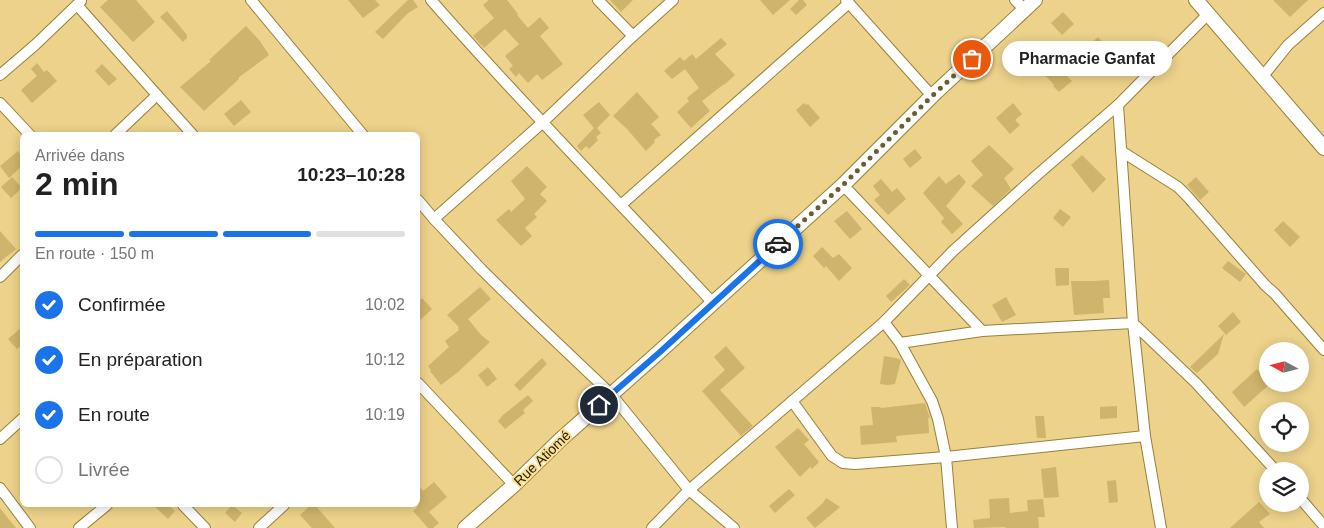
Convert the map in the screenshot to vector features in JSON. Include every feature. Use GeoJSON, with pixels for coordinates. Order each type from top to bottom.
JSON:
{"type":"FeatureCollection","features":[{"type":"Feature","properties":{"kind":"street"},"geometry":{"type":"LineString","coordinates":[[430,0],[542,123],[713,303]]}},
{"type":"Feature","properties":{"kind":"street"},"geometry":{"type":"LineString","coordinates":[[598,0],[633,36]]}},
{"type":"Feature","properties":{"kind":"street"},"geometry":{"type":"LineString","coordinates":[[434,219],[542,123],[673,0]]}},
{"type":"Feature","properties":{"kind":"street","name":"Rue Atiomé"},"geometry":{"type":"LineString","coordinates":[[465,528],[843,185],[1020,5],[1036,0]]}},
{"type":"Feature","properties":{"kind":"street"},"geometry":{"type":"LineString","coordinates":[[1196,0],[1324,147]]}},
{"type":"Feature","properties":{"kind":"street"},"geometry":{"type":"LineString","coordinates":[[621,205],[848,1],[932,96]]}},
{"type":"Feature","properties":{"kind":"street"},"geometry":{"type":"LineString","coordinates":[[0,74],[35,45],[79,2],[190,132]]}},
{"type":"Feature","properties":{"kind":"street"},"geometry":{"type":"LineString","coordinates":[[256,2],[360,132]]}},
{"type":"Feature","properties":{"kind":"street"},"geometry":{"type":"LineString","coordinates":[[1263,76],[1288,45],[1324,13]]}},
{"type":"Feature","properties":{"kind":"street"},"geometry":{"type":"LineString","coordinates":[[652,528],[689,490],[884,322],[954,251],[1037,175],[1118,106],[1208,14]]}},
{"type":"Feature","properties":{"kind":"street"},"geometry":{"type":"LineString","coordinates":[[118,132],[157,95]]}},
{"type":"Feature","properties":{"kind":"street"},"geometry":{"type":"LineString","coordinates":[[0,103],[27,132]]}},
{"type":"Feature","properties":{"kind":"street"},"geometry":{"type":"LineString","coordinates":[[1118,106],[1133,322],[1145,436],[1161,528]]}},
{"type":"Feature","properties":{"kind":"street"},"geometry":{"type":"LineString","coordinates":[[1121,151],[1178,187],[1324,350]]}},
{"type":"Feature","properties":{"kind":"street"},"geometry":{"type":"LineString","coordinates":[[843,185],[982,332]]}},
{"type":"Feature","properties":{"kind":"street"},"geometry":{"type":"LineString","coordinates":[[420,202],[515,303],[612,394],[689,490],[734,528]]}},
{"type":"Feature","properties":{"kind":"street"},"geometry":{"type":"LineString","coordinates":[[0,277],[20,257]]}},
{"type":"Feature","properties":{"kind":"street"},"geometry":{"type":"LineString","coordinates":[[884,322],[900,343],[932,401],[938,419],[946,457],[952,528]]}},
{"type":"Feature","properties":{"kind":"street"},"geometry":{"type":"LineString","coordinates":[[900,343],[982,332],[1133,322],[1196,384],[1268,462]]}},
{"type":"Feature","properties":{"kind":"street"},"geometry":{"type":"LineString","coordinates":[[420,385],[514,485]]}},
{"type":"Feature","properties":{"kind":"street"},"geometry":{"type":"LineString","coordinates":[[792,401],[832,456],[843,463],[855,464],[946,457],[1145,436]]}},
{"type":"Feature","properties":{"kind":"street"},"geometry":{"type":"LineString","coordinates":[[0,439],[20,421]]}},
{"type":"Feature","properties":{"kind":"street"},"geometry":{"type":"LineString","coordinates":[[0,488],[30,528]]}},
{"type":"Feature","properties":{"kind":"street"},"geometry":{"type":"LineString","coordinates":[[80,528],[105,507]]}},
{"type":"Feature","properties":{"kind":"street"},"geometry":{"type":"LineString","coordinates":[[185,507],[205,528]]}},
{"type":"Feature","properties":{"kind":"street"},"geometry":{"type":"LineString","coordinates":[[259,528],[282,507]]}},
{"type":"Feature","properties":{"kind":"street"},"geometry":{"type":"LineString","coordinates":[[1309,508],[1324,526]]}},
{"type":"Feature","properties":{"kind":"building"},"geometry":{"type":"Polygon","coordinates":[[[108,0],[136,0],[155,22],[133,42],[100,7],[108,0]]]}},
{"type":"Feature","properties":{"kind":"building"},"geometry":{"type":"Polygon","coordinates":[[[348,0],[375,0],[380,5],[363,18],[348,0]]]}},
{"type":"Feature","properties":{"kind":"building"},"geometry":{"type":"Polygon","coordinates":[[[408,0],[413,0],[418,7],[408,13],[383,39],[375,32],[408,0]]]}},
{"type":"Feature","properties":{"kind":"building"},"geometry":{"type":"Polygon","coordinates":[[[489,0],[507,0],[528,28],[540,17],[549,28],[540,36],[563,64],[542,80],[537,74],[528,83],[519,73],[516,77],[509,69],[513,66],[505,56],[519,44],[505,29],[484,48],[473,36],[494,18],[483,5],[489,0]]]}},
{"type":"Feature","properties":{"kind":"building"},"geometry":{"type":"Polygon","coordinates":[[[610,0],[633,0],[621,12],[610,0]]]}},
{"type":"Feature","properties":{"kind":"building"},"geometry":{"type":"Polygon","coordinates":[[[760,0],[790,0],[773,15],[760,0]]]}},
{"type":"Feature","properties":{"kind":"building"},"geometry":{"type":"Polygon","coordinates":[[[799,0],[803,0],[807,5],[796,15],[790,9],[799,0]]]}},
{"type":"Feature","properties":{"kind":"building"},"geometry":{"type":"Polygon","coordinates":[[[1273,0],[1308,0],[1290,17],[1273,0]]]}},
{"type":"Feature","properties":{"kind":"building"},"geometry":{"type":"Polygon","coordinates":[[[167,11],[187,35],[183,42],[160,17],[167,11]]]}},
{"type":"Feature","properties":{"kind":"building"},"geometry":{"type":"Polygon","coordinates":[[[1063,12],[1074,24],[1062,35],[1051,23],[1063,12]]]}},
{"type":"Feature","properties":{"kind":"building"},"geometry":{"type":"Polygon","coordinates":[[[246,26],[260,41],[269,55],[238,78],[204,111],[180,87],[211,61],[209,60],[246,26]]]}},
{"type":"Feature","properties":{"kind":"building"},"geometry":{"type":"Polygon","coordinates":[[[1098,37],[1112,53],[1089,73],[1080,64],[1095,50],[1090,44],[1098,37]]]}},
{"type":"Feature","properties":{"kind":"building"},"geometry":{"type":"Polygon","coordinates":[[[721,38],[727,44],[715,54],[735,75],[702,101],[710,111],[691,128],[677,112],[689,101],[687,98],[699,88],[685,69],[672,79],[664,71],[680,57],[684,61],[692,54],[696,59],[721,38]]]}},
{"type":"Feature","properties":{"kind":"building"},"geometry":{"type":"Polygon","coordinates":[[[37,63],[44,72],[47,70],[57,81],[32,103],[21,90],[37,76],[31,69],[37,63]]]}},
{"type":"Feature","properties":{"kind":"building"},"geometry":{"type":"Polygon","coordinates":[[[102,64],[117,79],[109,86],[95,71],[102,64]]]}},
{"type":"Feature","properties":{"kind":"building"},"geometry":{"type":"Polygon","coordinates":[[[1054,69],[1060,73],[1062,71],[1072,81],[1059,92],[1046,76],[1054,69]]]}},
{"type":"Feature","properties":{"kind":"building"},"geometry":{"type":"Polygon","coordinates":[[[637,92],[659,117],[651,124],[661,135],[654,140],[655,142],[646,151],[613,116],[637,92]]]}},
{"type":"Feature","properties":{"kind":"building"},"geometry":{"type":"Polygon","coordinates":[[[241,100],[251,112],[234,126],[224,114],[241,100]]]}},
{"type":"Feature","properties":{"kind":"building"},"geometry":{"type":"Polygon","coordinates":[[[599,102],[610,115],[597,128],[601,133],[596,137],[598,140],[589,149],[586,146],[581,151],[577,146],[594,128],[583,115],[599,102]]]}},
{"type":"Feature","properties":{"kind":"building"},"geometry":{"type":"Polygon","coordinates":[[[804,103],[808,104],[820,118],[810,127],[796,110],[804,103]]]}},
{"type":"Feature","properties":{"kind":"building"},"geometry":{"type":"Polygon","coordinates":[[[1013,103],[1022,114],[1015,120],[1020,125],[1010,134],[996,118],[1013,103]]]}},
{"type":"Feature","properties":{"kind":"building"},"geometry":{"type":"Polygon","coordinates":[[[989,145],[1014,169],[1004,178],[1011,189],[993,206],[971,186],[983,175],[971,161],[989,145]]]}},
{"type":"Feature","properties":{"kind":"building"},"geometry":{"type":"Polygon","coordinates":[[[915,149],[922,158],[910,168],[903,159],[915,149]]]}},
{"type":"Feature","properties":{"kind":"building"},"geometry":{"type":"Polygon","coordinates":[[[18,151],[20,154],[20,168],[9,178],[0,166],[18,151]]]}},
{"type":"Feature","properties":{"kind":"building"},"geometry":{"type":"Polygon","coordinates":[[[1082,155],[1106,179],[1093,193],[1071,165],[1082,155]]]}},
{"type":"Feature","properties":{"kind":"building"},"geometry":{"type":"Polygon","coordinates":[[[527,166],[547,187],[540,194],[547,201],[534,214],[537,217],[525,228],[532,236],[521,246],[496,220],[509,209],[511,212],[525,199],[511,181],[527,166]]]}},
{"type":"Feature","properties":{"kind":"building"},"geometry":{"type":"Polygon","coordinates":[[[959,174],[966,182],[946,206],[963,224],[952,234],[941,222],[944,218],[923,193],[939,176],[946,184],[959,174]]]}},
{"type":"Feature","properties":{"kind":"building"},"geometry":{"type":"Polygon","coordinates":[[[12,177],[20,186],[20,190],[11,198],[1,187],[12,177]]]}},
{"type":"Feature","properties":{"kind":"building"},"geometry":{"type":"Polygon","coordinates":[[[1196,177],[1209,192],[1200,200],[1187,185],[1196,177]]]}},
{"type":"Feature","properties":{"kind":"building"},"geometry":{"type":"Polygon","coordinates":[[[881,179],[892,192],[897,188],[906,199],[888,215],[874,200],[880,195],[873,186],[881,179]]]}},
{"type":"Feature","properties":{"kind":"building"},"geometry":{"type":"Polygon","coordinates":[[[1060,209],[1071,217],[1063,227],[1053,218],[1060,209]]]}},
{"type":"Feature","properties":{"kind":"building"},"geometry":{"type":"Polygon","coordinates":[[[847,211],[862,229],[850,239],[834,221],[847,211]]]}},
{"type":"Feature","properties":{"kind":"building"},"geometry":{"type":"Polygon","coordinates":[[[1283,221],[1300,237],[1290,247],[1274,230],[1283,221]]]}},
{"type":"Feature","properties":{"kind":"building"},"geometry":{"type":"Polygon","coordinates":[[[0,231],[16,249],[0,262],[0,231]]]}},
{"type":"Feature","properties":{"kind":"building"},"geometry":{"type":"Polygon","coordinates":[[[822,247],[833,258],[839,254],[852,268],[839,281],[826,266],[824,268],[813,256],[822,247]]]}},
{"type":"Feature","properties":{"kind":"building"},"geometry":{"type":"Polygon","coordinates":[[[1228,261],[1246,274],[1240,282],[1222,268],[1228,261]]]}},
{"type":"Feature","properties":{"kind":"building"},"geometry":{"type":"Polygon","coordinates":[[[1055,268],[1069,268],[1069,285],[1056,286],[1055,268]]]}},
{"type":"Feature","properties":{"kind":"building"},"geometry":{"type":"Polygon","coordinates":[[[904,279],[910,285],[891,302],[886,296],[904,279]]]}},
{"type":"Feature","properties":{"kind":"building"},"geometry":{"type":"Polygon","coordinates":[[[1109,280],[1110,298],[1103,298],[1104,313],[1074,315],[1071,281],[1109,280]]]}},
{"type":"Feature","properties":{"kind":"building"},"geometry":{"type":"Polygon","coordinates":[[[480,287],[491,299],[468,319],[481,335],[490,342],[441,385],[428,366],[449,347],[445,341],[459,330],[459,327],[447,315],[480,287]]]}},
{"type":"Feature","properties":{"kind":"building"},"geometry":{"type":"Polygon","coordinates":[[[1006,297],[1016,315],[1002,322],[992,305],[1006,297]]]}},
{"type":"Feature","properties":{"kind":"building"},"geometry":{"type":"Polygon","coordinates":[[[422,298],[432,309],[420,320],[420,300],[422,298]]]}},
{"type":"Feature","properties":{"kind":"building"},"geometry":{"type":"Polygon","coordinates":[[[1233,312],[1241,322],[1226,335],[1218,326],[1233,312]]]}},
{"type":"Feature","properties":{"kind":"building"},"geometry":{"type":"Polygon","coordinates":[[[20,329],[20,347],[17,349],[8,339],[20,329]]]}},
{"type":"Feature","properties":{"kind":"building"},"geometry":{"type":"Polygon","coordinates":[[[1224,334],[1218,354],[1197,373],[1190,367],[1224,334]]]}},
{"type":"Feature","properties":{"kind":"building"},"geometry":{"type":"Polygon","coordinates":[[[726,346],[745,368],[720,390],[753,426],[741,436],[702,391],[725,370],[714,357],[726,346]]]}},
{"type":"Feature","properties":{"kind":"building"},"geometry":{"type":"Polygon","coordinates":[[[884,356],[901,360],[895,384],[880,384],[884,356]]]}},
{"type":"Feature","properties":{"kind":"building"},"geometry":{"type":"Polygon","coordinates":[[[542,358],[547,364],[520,391],[514,385],[542,358]]]}},
{"type":"Feature","properties":{"kind":"building"},"geometry":{"type":"Polygon","coordinates":[[[488,367],[497,379],[487,387],[478,375],[488,367]]]}},
{"type":"Feature","properties":{"kind":"building"},"geometry":{"type":"Polygon","coordinates":[[[1257,369],[1259,371],[1259,392],[1261,392],[1244,407],[1232,392],[1257,369]]]}},
{"type":"Feature","properties":{"kind":"building"},"geometry":{"type":"Polygon","coordinates":[[[528,395],[533,401],[523,410],[525,413],[505,429],[498,421],[528,395]]]}},
{"type":"Feature","properties":{"kind":"building"},"geometry":{"type":"Polygon","coordinates":[[[925,403],[930,418],[928,418],[929,433],[896,436],[897,442],[861,445],[860,426],[873,425],[871,407],[881,408],[925,403]]]}},
{"type":"Feature","properties":{"kind":"building"},"geometry":{"type":"Polygon","coordinates":[[[1117,406],[1117,418],[1100,419],[1100,407],[1117,406]]]}},
{"type":"Feature","properties":{"kind":"building"},"geometry":{"type":"Polygon","coordinates":[[[1035,416],[1044,416],[1046,438],[1037,438],[1035,416]]]}},
{"type":"Feature","properties":{"kind":"building"},"geometry":{"type":"Polygon","coordinates":[[[798,428],[809,440],[804,444],[819,462],[812,469],[810,467],[800,477],[775,447],[798,428]]]}},
{"type":"Feature","properties":{"kind":"building"},"geometry":{"type":"Polygon","coordinates":[[[1056,467],[1059,497],[1044,498],[1041,469],[1056,467]]]}},
{"type":"Feature","properties":{"kind":"building"},"geometry":{"type":"Polygon","coordinates":[[[1116,480],[1118,502],[1109,503],[1107,481],[1116,480]]]}},
{"type":"Feature","properties":{"kind":"building"},"geometry":{"type":"Polygon","coordinates":[[[434,482],[447,497],[429,512],[439,523],[433,528],[428,528],[413,511],[420,507],[420,487],[423,491],[434,482]]]}},
{"type":"Feature","properties":{"kind":"building"},"geometry":{"type":"Polygon","coordinates":[[[789,489],[795,495],[775,513],[769,506],[789,489]]]}},
{"type":"Feature","properties":{"kind":"building"},"geometry":{"type":"Polygon","coordinates":[[[826,498],[840,507],[815,528],[806,518],[826,498]]]}},
{"type":"Feature","properties":{"kind":"building"},"geometry":{"type":"Polygon","coordinates":[[[1009,498],[1010,513],[1028,511],[1027,500],[1043,499],[1045,517],[1038,517],[1039,528],[974,528],[973,520],[990,518],[989,499],[1009,498]]]}},
{"type":"Feature","properties":{"kind":"building"},"geometry":{"type":"Polygon","coordinates":[[[1259,502],[1259,512],[1268,512],[1270,514],[1259,522],[1264,528],[1230,528],[1259,502]]]}},
{"type":"Feature","properties":{"kind":"building"},"geometry":{"type":"Polygon","coordinates":[[[155,507],[170,507],[175,511],[168,519],[155,507]]]}},
{"type":"Feature","properties":{"kind":"building"},"geometry":{"type":"Polygon","coordinates":[[[230,507],[234,507],[242,513],[235,522],[225,513],[230,507]]]}},
{"type":"Feature","properties":{"kind":"building"},"geometry":{"type":"Polygon","coordinates":[[[309,507],[317,507],[335,528],[312,528],[300,515],[309,507]]]}},
{"type":"Feature","properties":{"kind":"building"},"geometry":{"type":"Polygon","coordinates":[[[0,508],[7,517],[16,528],[0,528],[0,508]]]}},
{"type":"Feature","properties":{"kind":"way so far"},"geometry":{"type":"LineString","coordinates":[[778,244],[843,185],[972,59]]}},
{"type":"Feature","properties":{"kind":"place","name":"Pharmacie Ganfat"},"geometry":{"type":"Point","coordinates":[972,59]}},
{"type":"Feature","properties":{"kind":"route"},"geometry":{"type":"LineString","coordinates":[[599,405],[778,244]]}}]}
